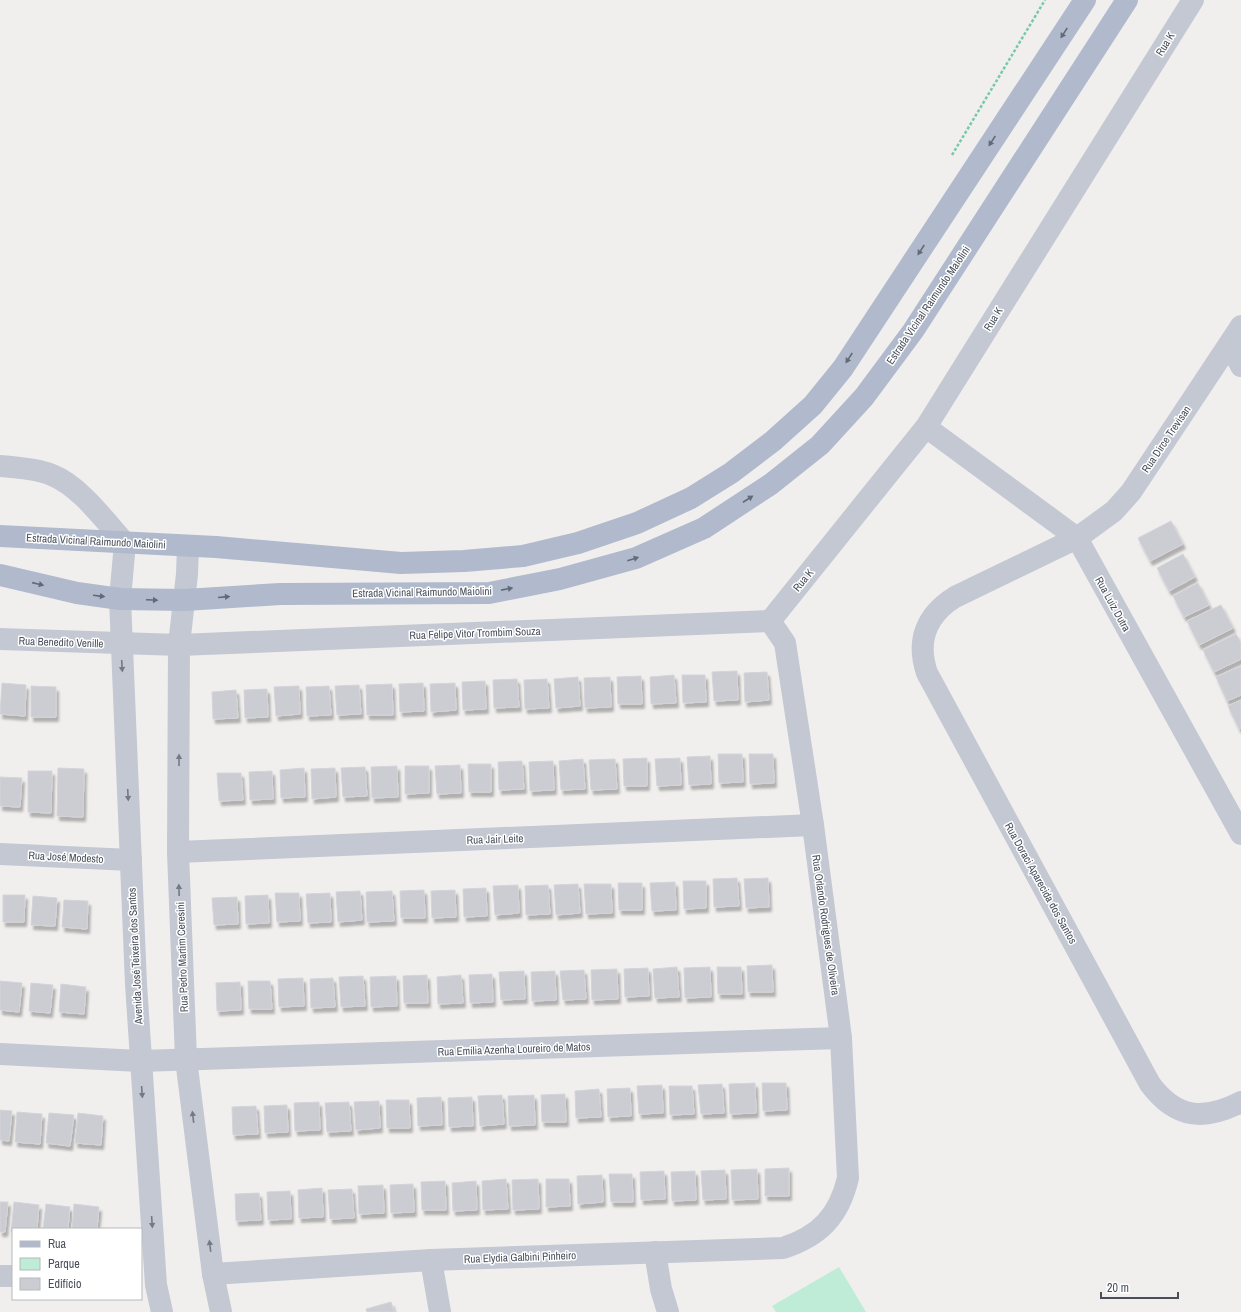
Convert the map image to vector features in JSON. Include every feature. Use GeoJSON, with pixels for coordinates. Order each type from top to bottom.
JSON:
{"type":"FeatureCollection","features":[{"type":"Feature","properties":{"kind":"main road","name":"Estrada Vicinal Raimundo Maiolini"},"geometry":{"type":"LineString","coordinates":[[0,536],[216,547],[401,563],[464,561],[523,556],[578,543],[637,523],[691,498],[731,473],[773,441],[813,405],[843,368],[1085,0]]}},
{"type":"Feature","properties":{"kind":"main road","name":"Estrada Vicinal Raimundo Maiolini"},"geometry":{"type":"LineString","coordinates":[[0,576],[77,593],[120,599],[185,600],[245,595],[280,594],[489,593],[560,578],[636,558],[704,528],[771,484],[820,445],[864,397],[913,331],[1127,0]]}},
{"type":"Feature","properties":{"kind":"street","name":"Rua K"},"geometry":{"type":"LineString","coordinates":[[770,621],[926,427],[1193,0]]}},
{"type":"Feature","properties":{"kind":"street"},"geometry":{"type":"LineString","coordinates":[[1236,335],[1241,366]]}},
{"type":"Feature","properties":{"kind":"street","name":"Rua Dirce Trevisan"},"geometry":{"type":"LineString","coordinates":[[924,634],[928,625],[939,609],[955,597],[1077,538],[1114,511],[1131,492],[1236,335]]}},
{"type":"Feature","properties":{"kind":"street","name":"Rua Luiz Dutra"},"geometry":{"type":"LineString","coordinates":[[926,427],[1077,538],[1241,834]]}},
{"type":"Feature","properties":{"kind":"street"},"geometry":{"type":"LineString","coordinates":[[0,466],[13,467],[52,475],[73,487],[125,543]]}},
{"type":"Feature","properties":{"kind":"street","name":"Avenida José Teixeira dos Santos"},"geometry":{"type":"LineString","coordinates":[[125,543],[120,599],[121,644],[140,1060],[148,1285],[162,1312]]}},
{"type":"Feature","properties":{"kind":"street","name":"Rua Pedro Martim Ceresini"},"geometry":{"type":"LineString","coordinates":[[188,546],[185,600],[180,645],[178,852],[186,1059],[213,1274],[221,1312]]}},
{"type":"Feature","properties":{"kind":"street","name":"Rua Felipe Vitor Trombim Souza"},"geometry":{"type":"LineString","coordinates":[[121,644],[180,645],[770,621]]}},
{"type":"Feature","properties":{"kind":"street","name":"Rua Orlando Rodrigues de Oliveira"},"geometry":{"type":"LineString","coordinates":[[770,621],[785,643],[813,825],[842,1038],[848,1178],[845,1193],[839,1206],[822,1228]]}},
{"type":"Feature","properties":{"kind":"street","name":"Rua Doraci Aparecida dos Santos"},"geometry":{"type":"LineString","coordinates":[[924,634],[922,654],[927,673],[1150,1084],[1162,1099],[1175,1107],[1198,1114],[1226,1110],[1241,1102]]}},
{"type":"Feature","properties":{"kind":"street","name":"Rua Benedito Venille"},"geometry":{"type":"LineString","coordinates":[[0,639],[121,644]]}},
{"type":"Feature","properties":{"kind":"street","name":"Rua Jair Leite"},"geometry":{"type":"LineString","coordinates":[[178,852],[813,825]]}},
{"type":"Feature","properties":{"kind":"street","name":"Rua José Modesto"},"geometry":{"type":"LineString","coordinates":[[0,854],[131,860]]}},
{"type":"Feature","properties":{"kind":"street","name":"Rua Emília Azenha Loureiro de Matos"},"geometry":{"type":"LineString","coordinates":[[0,1054],[140,1060],[842,1038]]}},
{"type":"Feature","properties":{"kind":"street","name":"Rua Elydia Galbini Pinheiro"},"geometry":{"type":"LineString","coordinates":[[213,1274],[431,1260],[783,1248],[810,1237],[822,1228]]}},
{"type":"Feature","properties":{"kind":"street"},"geometry":{"type":"LineString","coordinates":[[655,1252],[661,1289],[668,1312]]}},
{"type":"Feature","properties":{"kind":"street"},"geometry":{"type":"LineString","coordinates":[[431,1260],[440,1312]]}},
{"type":"Feature","properties":{"kind":"street"},"geometry":{"type":"LineString","coordinates":[[0,1276],[12,1276]]}},
{"type":"Feature","properties":{"kind":"path"},"geometry":{"type":"LineString","coordinates":[[950,157],[1045,0]]}},
{"type":"Feature","properties":{"kind":"green space"},"geometry":{"type":"Polygon","coordinates":[[[839,1267],[866,1312],[776,1312],[772,1306],[839,1267]]]}},
{"type":"Feature","properties":{"kind":"building"},"geometry":{"type":"Polygon","coordinates":[[[1171,521],[1183,544],[1150,561],[1138,538],[1171,521]]]}},
{"type":"Feature","properties":{"kind":"building"},"geometry":{"type":"Polygon","coordinates":[[[1183,554],[1195,577],[1169,591],[1157,568],[1183,554]]]}},
{"type":"Feature","properties":{"kind":"building"},"geometry":{"type":"Polygon","coordinates":[[[1198,583],[1209,605],[1184,617],[1173,596],[1198,583]]]}},
{"type":"Feature","properties":{"kind":"building"},"geometry":{"type":"Polygon","coordinates":[[[1221,605],[1233,628],[1199,645],[1187,621],[1221,605]]]}},
{"type":"Feature","properties":{"kind":"building"},"geometry":{"type":"Polygon","coordinates":[[[1236,634],[1241,643],[1241,659],[1214,672],[1203,650],[1236,634]]]}},
{"type":"Feature","properties":{"kind":"building"},"geometry":{"type":"Polygon","coordinates":[[[1241,666],[1241,695],[1227,701],[1216,677],[1241,666]]]}},
{"type":"Feature","properties":{"kind":"building"},"geometry":{"type":"Polygon","coordinates":[[[737,671],[738,700],[714,701],[712,672],[737,671]]]}},
{"type":"Feature","properties":{"kind":"building"},"geometry":{"type":"Polygon","coordinates":[[[767,672],[769,700],[745,702],[744,673],[767,672]]]}},
{"type":"Feature","properties":{"kind":"building"},"geometry":{"type":"Polygon","coordinates":[[[674,675],[676,703],[651,704],[650,677],[674,675]]]}},
{"type":"Feature","properties":{"kind":"building"},"geometry":{"type":"Polygon","coordinates":[[[682,675],[705,675],[706,702],[683,703],[682,675]]]}},
{"type":"Feature","properties":{"kind":"building"},"geometry":{"type":"Polygon","coordinates":[[[641,676],[642,704],[618,704],[617,677],[641,676]]]}},
{"type":"Feature","properties":{"kind":"building"},"geometry":{"type":"Polygon","coordinates":[[[578,677],[580,706],[556,708],[554,679],[578,677]]]}},
{"type":"Feature","properties":{"kind":"building"},"geometry":{"type":"Polygon","coordinates":[[[610,677],[611,707],[585,708],[584,678],[610,677]]]}},
{"type":"Feature","properties":{"kind":"building"},"geometry":{"type":"Polygon","coordinates":[[[517,679],[519,707],[494,708],[493,680],[517,679]]]}},
{"type":"Feature","properties":{"kind":"building"},"geometry":{"type":"Polygon","coordinates":[[[547,679],[549,708],[525,709],[524,680],[547,679]]]}},
{"type":"Feature","properties":{"kind":"building"},"geometry":{"type":"Polygon","coordinates":[[[485,681],[486,709],[463,710],[462,682],[485,681]]]}},
{"type":"Feature","properties":{"kind":"building"},"geometry":{"type":"Polygon","coordinates":[[[2,683],[26,685],[25,716],[0,714],[2,683]]]}},
{"type":"Feature","properties":{"kind":"building"},"geometry":{"type":"Polygon","coordinates":[[[423,683],[424,711],[400,712],[399,684],[423,683]]]}},
{"type":"Feature","properties":{"kind":"building"},"geometry":{"type":"Polygon","coordinates":[[[455,683],[456,710],[431,712],[430,684],[455,683]]]}},
{"type":"Feature","properties":{"kind":"building"},"geometry":{"type":"Polygon","coordinates":[[[392,684],[393,715],[367,715],[366,685],[392,684]]]}},
{"type":"Feature","properties":{"kind":"building"},"geometry":{"type":"Polygon","coordinates":[[[359,685],[361,714],[337,715],[335,686],[359,685]]]}},
{"type":"Feature","properties":{"kind":"building"},"geometry":{"type":"Polygon","coordinates":[[[31,686],[56,687],[56,717],[31,717],[31,686]]]}},
{"type":"Feature","properties":{"kind":"building"},"geometry":{"type":"Polygon","coordinates":[[[299,686],[300,714],[276,716],[274,687],[299,686]]]}},
{"type":"Feature","properties":{"kind":"building"},"geometry":{"type":"Polygon","coordinates":[[[329,686],[331,715],[307,716],[306,687],[329,686]]]}},
{"type":"Feature","properties":{"kind":"building"},"geometry":{"type":"Polygon","coordinates":[[[267,689],[268,717],[245,718],[244,690],[267,689]]]}},
{"type":"Feature","properties":{"kind":"building"},"geometry":{"type":"Polygon","coordinates":[[[236,690],[238,718],[213,719],[212,692],[236,690]]]}},
{"type":"Feature","properties":{"kind":"building"},"geometry":{"type":"Polygon","coordinates":[[[1241,700],[1241,728],[1239,729],[1228,706],[1241,700]]]}},
{"type":"Feature","properties":{"kind":"building"},"geometry":{"type":"Polygon","coordinates":[[[718,754],[742,754],[743,782],[719,783],[718,754]]]}},
{"type":"Feature","properties":{"kind":"building"},"geometry":{"type":"Polygon","coordinates":[[[749,754],[773,754],[774,783],[750,784],[749,754]]]}},
{"type":"Feature","properties":{"kind":"building"},"geometry":{"type":"Polygon","coordinates":[[[710,756],[711,784],[689,785],[687,757],[710,756]]]}},
{"type":"Feature","properties":{"kind":"building"},"geometry":{"type":"Polygon","coordinates":[[[647,758],[647,786],[624,786],[623,759],[647,758]]]}},
{"type":"Feature","properties":{"kind":"building"},"geometry":{"type":"Polygon","coordinates":[[[680,758],[681,785],[657,786],[655,759],[680,758]]]}},
{"type":"Feature","properties":{"kind":"building"},"geometry":{"type":"Polygon","coordinates":[[[583,759],[585,789],[561,790],[559,761],[583,759]]]}},
{"type":"Feature","properties":{"kind":"building"},"geometry":{"type":"Polygon","coordinates":[[[615,759],[617,789],[591,790],[589,760],[615,759]]]}},
{"type":"Feature","properties":{"kind":"building"},"geometry":{"type":"Polygon","coordinates":[[[522,761],[524,789],[499,790],[498,762],[522,761]]]}},
{"type":"Feature","properties":{"kind":"building"},"geometry":{"type":"Polygon","coordinates":[[[553,761],[554,790],[530,791],[529,762],[553,761]]]}},
{"type":"Feature","properties":{"kind":"building"},"geometry":{"type":"Polygon","coordinates":[[[468,764],[491,764],[491,792],[469,792],[468,764]]]}},
{"type":"Feature","properties":{"kind":"building"},"geometry":{"type":"Polygon","coordinates":[[[460,765],[461,793],[437,794],[435,766],[460,765]]]}},
{"type":"Feature","properties":{"kind":"building"},"geometry":{"type":"Polygon","coordinates":[[[397,766],[398,797],[372,798],[371,767],[397,766]]]}},
{"type":"Feature","properties":{"kind":"building"},"geometry":{"type":"Polygon","coordinates":[[[405,766],[429,766],[429,793],[405,794],[405,766]]]}},
{"type":"Feature","properties":{"kind":"building"},"geometry":{"type":"Polygon","coordinates":[[[365,767],[367,796],[343,797],[341,768],[365,767]]]}},
{"type":"Feature","properties":{"kind":"building"},"geometry":{"type":"Polygon","coordinates":[[[58,768],[84,769],[83,817],[57,816],[58,768]]]}},
{"type":"Feature","properties":{"kind":"building"},"geometry":{"type":"Polygon","coordinates":[[[304,768],[305,797],[281,798],[280,770],[304,768]]]}},
{"type":"Feature","properties":{"kind":"building"},"geometry":{"type":"Polygon","coordinates":[[[335,768],[336,797],[312,799],[311,769],[335,768]]]}},
{"type":"Feature","properties":{"kind":"building"},"geometry":{"type":"Polygon","coordinates":[[[28,771],[52,771],[51,813],[28,812],[28,771]]]}},
{"type":"Feature","properties":{"kind":"building"},"geometry":{"type":"Polygon","coordinates":[[[272,771],[273,799],[250,800],[249,772],[272,771]]]}},
{"type":"Feature","properties":{"kind":"building"},"geometry":{"type":"Polygon","coordinates":[[[217,773],[241,773],[243,800],[219,801],[217,773]]]}},
{"type":"Feature","properties":{"kind":"building"},"geometry":{"type":"Polygon","coordinates":[[[0,777],[22,778],[20,807],[0,806],[0,777]]]}},
{"type":"Feature","properties":{"kind":"building"},"geometry":{"type":"Polygon","coordinates":[[[737,878],[739,906],[714,907],[713,879],[737,878]]]}},
{"type":"Feature","properties":{"kind":"building"},"geometry":{"type":"Polygon","coordinates":[[[768,878],[769,907],[746,908],[744,879],[768,878]]]}},
{"type":"Feature","properties":{"kind":"building"},"geometry":{"type":"Polygon","coordinates":[[[683,881],[706,881],[706,908],[684,909],[683,881]]]}},
{"type":"Feature","properties":{"kind":"building"},"geometry":{"type":"Polygon","coordinates":[[[675,882],[676,910],[652,911],[650,883],[675,882]]]}},
{"type":"Feature","properties":{"kind":"building"},"geometry":{"type":"Polygon","coordinates":[[[618,883],[642,883],[642,910],[619,910],[618,883]]]}},
{"type":"Feature","properties":{"kind":"building"},"geometry":{"type":"Polygon","coordinates":[[[578,884],[580,913],[556,915],[554,885],[578,884]]]}},
{"type":"Feature","properties":{"kind":"building"},"geometry":{"type":"Polygon","coordinates":[[[584,884],[611,884],[612,913],[586,914],[584,884]]]}},
{"type":"Feature","properties":{"kind":"building"},"geometry":{"type":"Polygon","coordinates":[[[518,885],[519,913],[495,915],[493,886],[518,885]]]}},
{"type":"Feature","properties":{"kind":"building"},"geometry":{"type":"Polygon","coordinates":[[[548,885],[550,914],[526,915],[525,886],[548,885]]]}},
{"type":"Feature","properties":{"kind":"building"},"geometry":{"type":"Polygon","coordinates":[[[486,888],[487,916],[464,917],[463,889],[486,888]]]}},
{"type":"Feature","properties":{"kind":"building"},"geometry":{"type":"Polygon","coordinates":[[[424,890],[425,918],[401,918],[400,891],[424,890]]]}},
{"type":"Feature","properties":{"kind":"building"},"geometry":{"type":"Polygon","coordinates":[[[455,890],[456,917],[432,918],[431,891],[455,890]]]}},
{"type":"Feature","properties":{"kind":"building"},"geometry":{"type":"Polygon","coordinates":[[[360,891],[362,920],[338,922],[336,892],[360,891]]]}},
{"type":"Feature","properties":{"kind":"building"},"geometry":{"type":"Polygon","coordinates":[[[392,891],[394,921],[367,922],[366,892],[392,891]]]}},
{"type":"Feature","properties":{"kind":"building"},"geometry":{"type":"Polygon","coordinates":[[[275,893],[299,893],[300,921],[277,922],[275,893]]]}},
{"type":"Feature","properties":{"kind":"building"},"geometry":{"type":"Polygon","coordinates":[[[330,893],[331,922],[308,923],[306,894],[330,893]]]}},
{"type":"Feature","properties":{"kind":"building"},"geometry":{"type":"Polygon","coordinates":[[[3,895],[25,895],[24,922],[3,922],[3,895]]]}},
{"type":"Feature","properties":{"kind":"building"},"geometry":{"type":"Polygon","coordinates":[[[268,895],[269,923],[246,924],[245,896],[268,895]]]}},
{"type":"Feature","properties":{"kind":"building"},"geometry":{"type":"Polygon","coordinates":[[[33,896],[57,898],[55,926],[31,925],[33,896]]]}},
{"type":"Feature","properties":{"kind":"building"},"geometry":{"type":"Polygon","coordinates":[[[237,897],[238,924],[214,925],[212,898],[237,897]]]}},
{"type":"Feature","properties":{"kind":"building"},"geometry":{"type":"Polygon","coordinates":[[[64,900],[88,901],[87,929],[62,927],[64,900]]]}},
{"type":"Feature","properties":{"kind":"building"},"geometry":{"type":"Polygon","coordinates":[[[772,965],[773,992],[748,992],[747,966],[772,965]]]}},
{"type":"Feature","properties":{"kind":"building"},"geometry":{"type":"Polygon","coordinates":[[[677,967],[679,997],[655,998],[653,969],[677,967]]]}},
{"type":"Feature","properties":{"kind":"building"},"geometry":{"type":"Polygon","coordinates":[[[710,967],[711,997],[685,998],[684,968],[710,967]]]}},
{"type":"Feature","properties":{"kind":"building"},"geometry":{"type":"Polygon","coordinates":[[[717,967],[741,967],[742,994],[718,994],[717,967]]]}},
{"type":"Feature","properties":{"kind":"building"},"geometry":{"type":"Polygon","coordinates":[[[648,968],[649,996],[625,997],[624,969],[648,968]]]}},
{"type":"Feature","properties":{"kind":"building"},"geometry":{"type":"Polygon","coordinates":[[[617,969],[618,999],[592,1000],[591,970],[617,969]]]}},
{"type":"Feature","properties":{"kind":"building"},"geometry":{"type":"Polygon","coordinates":[[[584,970],[586,999],[563,1000],[560,971],[584,970]]]}},
{"type":"Feature","properties":{"kind":"building"},"geometry":{"type":"Polygon","coordinates":[[[524,971],[525,999],[501,1000],[499,972],[524,971]]]}},
{"type":"Feature","properties":{"kind":"building"},"geometry":{"type":"Polygon","coordinates":[[[555,971],[556,1000],[532,1001],[531,972],[555,971]]]}},
{"type":"Feature","properties":{"kind":"building"},"geometry":{"type":"Polygon","coordinates":[[[492,974],[493,1002],[470,1003],[469,975],[492,974]]]}},
{"type":"Feature","properties":{"kind":"building"},"geometry":{"type":"Polygon","coordinates":[[[427,975],[428,1003],[404,1003],[403,976],[427,975]]]}},
{"type":"Feature","properties":{"kind":"building"},"geometry":{"type":"Polygon","coordinates":[[[461,975],[463,1003],[438,1004],[437,977],[461,975]]]}},
{"type":"Feature","properties":{"kind":"building"},"geometry":{"type":"Polygon","coordinates":[[[363,976],[365,1006],[341,1007],[339,977],[363,976]]]}},
{"type":"Feature","properties":{"kind":"building"},"geometry":{"type":"Polygon","coordinates":[[[396,976],[397,1006],[371,1007],[370,977],[396,976]]]}},
{"type":"Feature","properties":{"kind":"building"},"geometry":{"type":"Polygon","coordinates":[[[303,978],[304,1006],[279,1007],[278,979],[303,978]]]}},
{"type":"Feature","properties":{"kind":"building"},"geometry":{"type":"Polygon","coordinates":[[[333,978],[335,1007],[311,1008],[310,979],[333,978]]]}},
{"type":"Feature","properties":{"kind":"building"},"geometry":{"type":"Polygon","coordinates":[[[0,981],[22,983],[19,1012],[0,1010],[0,981]]]}},
{"type":"Feature","properties":{"kind":"building"},"geometry":{"type":"Polygon","coordinates":[[[248,981],[270,981],[272,1009],[249,1009],[248,981]]]}},
{"type":"Feature","properties":{"kind":"building"},"geometry":{"type":"Polygon","coordinates":[[[240,982],[241,1010],[217,1011],[216,983],[240,982]]]}},
{"type":"Feature","properties":{"kind":"building"},"geometry":{"type":"Polygon","coordinates":[[[31,983],[53,985],[50,1013],[29,1011],[31,983]]]}},
{"type":"Feature","properties":{"kind":"building"},"geometry":{"type":"Polygon","coordinates":[[[61,984],[86,987],[84,1014],[59,1012],[61,984]]]}},
{"type":"Feature","properties":{"kind":"building"},"geometry":{"type":"Polygon","coordinates":[[[755,1083],[756,1113],[730,1114],[729,1084],[755,1083]]]}},
{"type":"Feature","properties":{"kind":"building"},"geometry":{"type":"Polygon","coordinates":[[[762,1083],[786,1083],[787,1110],[763,1111],[762,1083]]]}},
{"type":"Feature","properties":{"kind":"building"},"geometry":{"type":"Polygon","coordinates":[[[722,1084],[724,1113],[701,1114],[698,1085],[722,1084]]]}},
{"type":"Feature","properties":{"kind":"building"},"geometry":{"type":"Polygon","coordinates":[[[662,1085],[663,1113],[639,1114],[637,1086],[662,1085]]]}},
{"type":"Feature","properties":{"kind":"building"},"geometry":{"type":"Polygon","coordinates":[[[669,1086],[692,1086],[694,1114],[670,1115],[669,1086]]]}},
{"type":"Feature","properties":{"kind":"building"},"geometry":{"type":"Polygon","coordinates":[[[630,1088],[631,1116],[608,1117],[607,1089],[630,1088]]]}},
{"type":"Feature","properties":{"kind":"building"},"geometry":{"type":"Polygon","coordinates":[[[599,1089],[601,1117],[576,1118],[575,1091],[599,1089]]]}},
{"type":"Feature","properties":{"kind":"building"},"geometry":{"type":"Polygon","coordinates":[[[565,1094],[566,1122],[542,1122],[541,1095],[565,1094]]]}},
{"type":"Feature","properties":{"kind":"building"},"geometry":{"type":"Polygon","coordinates":[[[502,1095],[504,1124],[480,1126],[478,1096],[502,1095]]]}},
{"type":"Feature","properties":{"kind":"building"},"geometry":{"type":"Polygon","coordinates":[[[534,1095],[535,1125],[509,1126],[508,1096],[534,1095]]]}},
{"type":"Feature","properties":{"kind":"building"},"geometry":{"type":"Polygon","coordinates":[[[441,1097],[442,1125],[418,1126],[417,1098],[441,1097]]]}},
{"type":"Feature","properties":{"kind":"building"},"geometry":{"type":"Polygon","coordinates":[[[472,1097],[473,1126],[449,1127],[448,1098],[472,1097]]]}},
{"type":"Feature","properties":{"kind":"building"},"geometry":{"type":"Polygon","coordinates":[[[386,1100],[409,1100],[410,1128],[387,1128],[386,1100]]]}},
{"type":"Feature","properties":{"kind":"building"},"geometry":{"type":"Polygon","coordinates":[[[379,1101],[380,1128],[356,1130],[354,1102],[379,1101]]]}},
{"type":"Feature","properties":{"kind":"building"},"geometry":{"type":"Polygon","coordinates":[[[319,1102],[320,1130],[295,1131],[294,1103],[319,1102]]]}},
{"type":"Feature","properties":{"kind":"building"},"geometry":{"type":"Polygon","coordinates":[[[349,1102],[351,1131],[327,1132],[325,1103],[349,1102]]]}},
{"type":"Feature","properties":{"kind":"building"},"geometry":{"type":"Polygon","coordinates":[[[287,1105],[288,1132],[265,1133],[264,1106],[287,1105]]]}},
{"type":"Feature","properties":{"kind":"building"},"geometry":{"type":"Polygon","coordinates":[[[256,1106],[258,1134],[233,1135],[232,1107],[256,1106]]]}},
{"type":"Feature","properties":{"kind":"building"},"geometry":{"type":"Polygon","coordinates":[[[0,1110],[12,1111],[9,1141],[0,1140],[0,1110]]]}},
{"type":"Feature","properties":{"kind":"building"},"geometry":{"type":"Polygon","coordinates":[[[17,1112],[42,1114],[40,1144],[15,1142],[17,1112]]]}},
{"type":"Feature","properties":{"kind":"building"},"geometry":{"type":"Polygon","coordinates":[[[49,1113],[74,1115],[70,1146],[46,1143],[49,1113]]]}},
{"type":"Feature","properties":{"kind":"building"},"geometry":{"type":"Polygon","coordinates":[[[78,1113],[103,1116],[101,1145],[75,1143],[78,1113]]]}},
{"type":"Feature","properties":{"kind":"building"},"geometry":{"type":"Polygon","coordinates":[[[789,1168],[789,1196],[765,1196],[765,1169],[789,1168]]]}},
{"type":"Feature","properties":{"kind":"building"},"geometry":{"type":"Polygon","coordinates":[[[757,1169],[758,1199],[732,1200],[731,1170],[757,1169]]]}},
{"type":"Feature","properties":{"kind":"building"},"geometry":{"type":"Polygon","coordinates":[[[725,1170],[726,1199],[703,1200],[701,1171],[725,1170]]]}},
{"type":"Feature","properties":{"kind":"building"},"geometry":{"type":"Polygon","coordinates":[[[664,1171],[665,1199],[641,1200],[640,1172],[664,1171]]]}},
{"type":"Feature","properties":{"kind":"building"},"geometry":{"type":"Polygon","coordinates":[[[695,1171],[696,1200],[672,1201],[671,1172],[695,1171]]]}},
{"type":"Feature","properties":{"kind":"building"},"geometry":{"type":"Polygon","coordinates":[[[609,1174],[632,1174],[633,1202],[611,1202],[609,1174]]]}},
{"type":"Feature","properties":{"kind":"building"},"geometry":{"type":"Polygon","coordinates":[[[602,1175],[603,1202],[578,1204],[577,1176],[602,1175]]]}},
{"type":"Feature","properties":{"kind":"building"},"geometry":{"type":"Polygon","coordinates":[[[506,1179],[508,1209],[483,1210],[482,1181],[506,1179]]]}},
{"type":"Feature","properties":{"kind":"building"},"geometry":{"type":"Polygon","coordinates":[[[538,1179],[539,1209],[513,1210],[512,1180],[538,1179]]]}},
{"type":"Feature","properties":{"kind":"building"},"geometry":{"type":"Polygon","coordinates":[[[546,1179],[569,1179],[570,1206],[546,1207],[546,1179]]]}},
{"type":"Feature","properties":{"kind":"building"},"geometry":{"type":"Polygon","coordinates":[[[445,1181],[446,1210],[422,1210],[421,1182],[445,1181]]]}},
{"type":"Feature","properties":{"kind":"building"},"geometry":{"type":"Polygon","coordinates":[[[476,1181],[477,1210],[453,1211],[452,1183],[476,1181]]]}},
{"type":"Feature","properties":{"kind":"building"},"geometry":{"type":"Polygon","coordinates":[[[413,1184],[414,1212],[391,1213],[390,1185],[413,1184]]]}},
{"type":"Feature","properties":{"kind":"building"},"geometry":{"type":"Polygon","coordinates":[[[383,1185],[384,1213],[359,1214],[358,1186],[383,1185]]]}},
{"type":"Feature","properties":{"kind":"building"},"geometry":{"type":"Polygon","coordinates":[[[322,1188],[323,1217],[299,1218],[298,1190],[322,1188]]]}},
{"type":"Feature","properties":{"kind":"building"},"geometry":{"type":"Polygon","coordinates":[[[352,1189],[354,1218],[330,1219],[328,1190],[352,1189]]]}},
{"type":"Feature","properties":{"kind":"building"},"geometry":{"type":"Polygon","coordinates":[[[290,1191],[291,1219],[268,1220],[267,1192],[290,1191]]]}},
{"type":"Feature","properties":{"kind":"building"},"geometry":{"type":"Polygon","coordinates":[[[259,1193],[261,1220],[236,1221],[235,1194],[259,1193]]]}},
{"type":"Feature","properties":{"kind":"building"},"geometry":{"type":"Polygon","coordinates":[[[0,1202],[8,1202],[5,1232],[0,1232],[0,1202]]]}},
{"type":"Feature","properties":{"kind":"building"},"geometry":{"type":"Polygon","coordinates":[[[14,1202],[39,1205],[37,1228],[12,1228],[11,1232],[14,1202]]]}},
{"type":"Feature","properties":{"kind":"building"},"geometry":{"type":"Polygon","coordinates":[[[46,1204],[70,1207],[68,1228],[43,1228],[46,1204]]]}},
{"type":"Feature","properties":{"kind":"building"},"geometry":{"type":"Polygon","coordinates":[[[74,1204],[99,1207],[97,1228],[72,1228],[74,1204]]]}},
{"type":"Feature","properties":{"kind":"building"},"geometry":{"type":"Polygon","coordinates":[[[391,1302],[394,1312],[367,1312],[366,1309],[391,1302]]]}}]}
